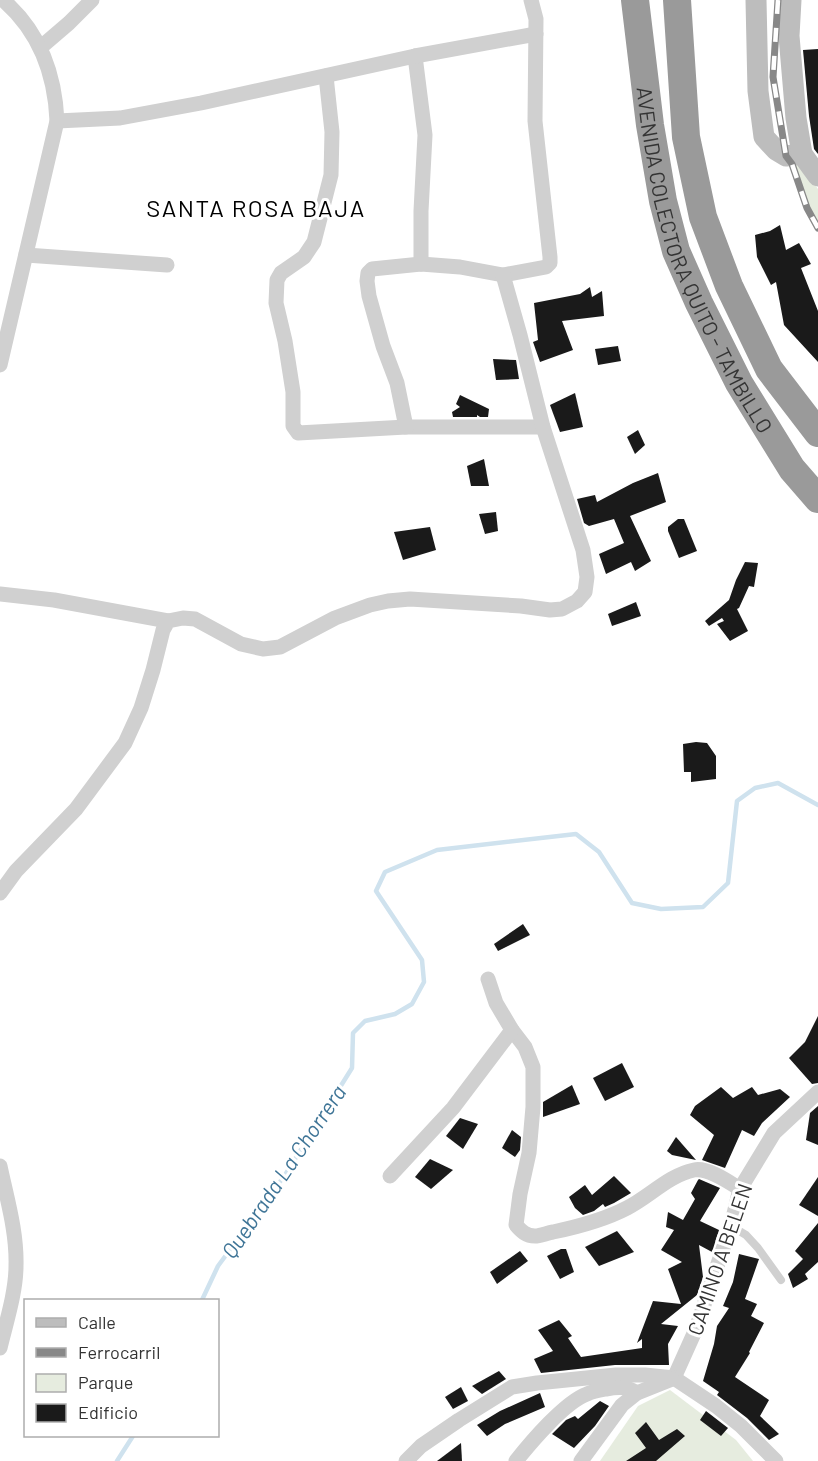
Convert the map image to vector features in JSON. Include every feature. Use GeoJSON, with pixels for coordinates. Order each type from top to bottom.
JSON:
{"type":"FeatureCollection","features":[{"type":"Feature","properties":{"kind":"highway","name":"AVENIDA COLECTORA QUITO - TAMBILLO"},"geometry":{"type":"LineString","coordinates":[[635,0],[650,125],[663,201],[676,251],[739,383],[792,469],[818,499]]}},
{"type":"Feature","properties":{"kind":"highway","name":"AVENIDA COLECTORA QUITO - TAMBILLO"},"geometry":{"type":"LineString","coordinates":[[677,0],[686,137],[703,217],[729,286],[770,369],[818,434]]}},
{"type":"Feature","properties":{"kind":"street"},"geometry":{"type":"LineString","coordinates":[[0,365],[57,121],[53,84],[41,47],[27,25],[3,0]]}},
{"type":"Feature","properties":{"kind":"street"},"geometry":{"type":"LineString","coordinates":[[41,47],[92,0]]}},
{"type":"Feature","properties":{"kind":"street"},"geometry":{"type":"LineString","coordinates":[[406,427],[397,382],[383,346],[369,296],[368,273],[372,269],[421,264],[460,267],[503,275],[546,267],[550,263],[535,121],[536,19],[531,0]]}},
{"type":"Feature","properties":{"kind":"street"},"geometry":{"type":"LineString","coordinates":[[756,0],[758,92],[764,137],[776,150],[786,156],[802,154]]}},
{"type":"Feature","properties":{"kind":"street"},"geometry":{"type":"LineString","coordinates":[[792,0],[789,36],[796,118],[802,154],[818,176]]}},
{"type":"Feature","properties":{"kind":"street"},"geometry":{"type":"LineString","coordinates":[[57,121],[120,118],[201,104],[415,56],[536,34]]}},
{"type":"Feature","properties":{"kind":"street"},"geometry":{"type":"LineString","coordinates":[[415,56],[425,135],[421,264]]}},
{"type":"Feature","properties":{"kind":"street"},"geometry":{"type":"LineString","coordinates":[[326,76],[332,132],[331,176],[314,242],[304,257],[281,273],[277,280],[276,303],[293,392],[292,416],[298,433],[406,427],[543,427]]}},
{"type":"Feature","properties":{"kind":"street"},"geometry":{"type":"LineString","coordinates":[[26,255],[168,265]]}},
{"type":"Feature","properties":{"kind":"street"},"geometry":{"type":"LineString","coordinates":[[0,594],[54,600],[168,621],[183,618],[195,619],[241,644],[263,649],[280,647],[335,618],[388,601],[410,599],[550,610],[562,609],[577,601],[585,592],[587,577],[583,550],[543,427],[503,275]]}},
{"type":"Feature","properties":{"kind":"street"},"geometry":{"type":"LineString","coordinates":[[0,893],[16,871],[75,809],[125,743],[141,708],[163,630],[168,621]]}},
{"type":"Feature","properties":{"kind":"street"},"geometry":{"type":"LineString","coordinates":[[488,979],[496,1003],[525,1047],[533,1067],[533,1107],[529,1153],[516,1225],[522,1233],[534,1236],[596,1220],[626,1209],[675,1176],[695,1170],[703,1169],[740,1189]]}},
{"type":"Feature","properties":{"kind":"street"},"geometry":{"type":"LineString","coordinates":[[390,1176],[453,1108],[512,1030]]}},
{"type":"Feature","properties":{"kind":"street","name":"CAMINO A BELEN"},"geometry":{"type":"LineString","coordinates":[[674,1378],[696,1329],[731,1226],[740,1189],[774,1133],[818,1092]]}},
{"type":"Feature","properties":{"kind":"street"},"geometry":{"type":"LineString","coordinates":[[0,1166],[15,1233],[16,1266],[0,1348]]}},
{"type":"Feature","properties":{"kind":"street"},"geometry":{"type":"LineString","coordinates":[[406,1461],[421,1446],[513,1387],[616,1375],[674,1378],[724,1412],[776,1461]]}},
{"type":"Feature","properties":{"kind":"street"},"geometry":{"type":"LineString","coordinates":[[581,1461],[622,1404],[637,1393],[674,1378]]}},
{"type":"Feature","properties":{"kind":"street"},"geometry":{"type":"LineString","coordinates":[[516,1461],[546,1426],[586,1394],[613,1388],[630,1388],[637,1393]]}},
{"type":"Feature","properties":{"kind":"lane"},"geometry":{"type":"LineString","coordinates":[[731,1226],[746,1235],[781,1280]]}},
{"type":"Feature","properties":{"kind":"green space"},"geometry":{"type":"Polygon","coordinates":[[[792,164],[801,166],[818,189],[818,226],[808,208],[792,164]]]}},
{"type":"Feature","properties":{"kind":"green space"},"geometry":{"type":"Polygon","coordinates":[[[670,1390],[736,1440],[753,1461],[600,1461],[638,1406],[670,1390]]]}},
{"type":"Feature","properties":{"kind":"building"},"geometry":{"type":"Polygon","coordinates":[[[818,49],[818,154],[814,149],[809,116],[803,50],[818,49]]]}},
{"type":"Feature","properties":{"kind":"building"},"geometry":{"type":"Polygon","coordinates":[[[780,225],[786,250],[799,243],[811,264],[801,268],[818,311],[818,362],[784,325],[776,282],[771,285],[757,257],[755,235],[770,231],[780,225]]]}},
{"type":"Feature","properties":{"kind":"building"},"geometry":{"type":"Polygon","coordinates":[[[590,287],[592,297],[602,291],[604,316],[562,321],[573,350],[540,362],[533,342],[538,340],[534,303],[580,294],[590,287]]]}},
{"type":"Feature","properties":{"kind":"building"},"geometry":{"type":"Polygon","coordinates":[[[618,346],[621,361],[598,365],[595,349],[618,346]]]}},
{"type":"Feature","properties":{"kind":"building"},"geometry":{"type":"Polygon","coordinates":[[[493,359],[516,360],[519,379],[496,380],[493,359]]]}},
{"type":"Feature","properties":{"kind":"building"},"geometry":{"type":"Polygon","coordinates":[[[575,393],[583,427],[560,432],[550,405],[575,393]]]}},
{"type":"Feature","properties":{"kind":"building"},"geometry":{"type":"Polygon","coordinates":[[[460,395],[489,409],[488,417],[477,415],[477,417],[453,417],[452,412],[460,407],[456,404],[460,395]]]}},
{"type":"Feature","properties":{"kind":"building"},"geometry":{"type":"Polygon","coordinates":[[[638,430],[645,445],[635,454],[627,437],[638,430]]]}},
{"type":"Feature","properties":{"kind":"building"},"geometry":{"type":"Polygon","coordinates":[[[484,459],[489,486],[471,486],[467,466],[484,459]]]}},
{"type":"Feature","properties":{"kind":"building"},"geometry":{"type":"Polygon","coordinates":[[[658,473],[666,502],[630,516],[651,561],[635,571],[631,562],[606,574],[599,554],[624,543],[614,519],[589,526],[584,523],[577,499],[595,495],[597,502],[658,473]]]}},
{"type":"Feature","properties":{"kind":"building"},"geometry":{"type":"Polygon","coordinates":[[[496,512],[498,531],[485,534],[479,514],[496,512]]]}},
{"type":"Feature","properties":{"kind":"building"},"geometry":{"type":"Polygon","coordinates":[[[678,519],[684,519],[697,551],[679,558],[668,531],[668,527],[678,519]]]}},
{"type":"Feature","properties":{"kind":"building"},"geometry":{"type":"Polygon","coordinates":[[[430,527],[436,550],[403,560],[394,532],[430,527]]]}},
{"type":"Feature","properties":{"kind":"building"},"geometry":{"type":"Polygon","coordinates":[[[745,562],[758,563],[754,587],[749,586],[737,609],[748,631],[730,641],[717,624],[724,621],[722,618],[709,626],[705,621],[729,600],[745,562]]]}},
{"type":"Feature","properties":{"kind":"building"},"geometry":{"type":"Polygon","coordinates":[[[636,602],[641,616],[612,626],[608,614],[636,602]]]}},
{"type":"Feature","properties":{"kind":"building"},"geometry":{"type":"Polygon","coordinates":[[[707,743],[716,756],[716,779],[691,782],[691,772],[684,772],[683,744],[707,743]]]}},
{"type":"Feature","properties":{"kind":"building"},"geometry":{"type":"Polygon","coordinates":[[[523,924],[530,935],[498,951],[494,944],[523,924]]]}},
{"type":"Feature","properties":{"kind":"building"},"geometry":{"type":"Polygon","coordinates":[[[818,1016],[818,1083],[812,1084],[789,1058],[805,1042],[818,1016]]]}},
{"type":"Feature","properties":{"kind":"building"},"geometry":{"type":"Polygon","coordinates":[[[622,1063],[634,1087],[605,1101],[593,1078],[622,1063]]]}},
{"type":"Feature","properties":{"kind":"building"},"geometry":{"type":"Polygon","coordinates":[[[572,1085],[580,1104],[543,1117],[543,1102],[572,1085]]]}},
{"type":"Feature","properties":{"kind":"building"},"geometry":{"type":"Polygon","coordinates":[[[721,1087],[733,1098],[752,1087],[758,1095],[780,1089],[790,1097],[762,1123],[754,1136],[742,1130],[725,1168],[702,1160],[714,1135],[690,1115],[695,1106],[721,1087]]]}},
{"type":"Feature","properties":{"kind":"building"},"geometry":{"type":"Polygon","coordinates":[[[818,1106],[818,1145],[806,1140],[810,1113],[818,1106]]]}},
{"type":"Feature","properties":{"kind":"building"},"geometry":{"type":"Polygon","coordinates":[[[460,1118],[478,1124],[463,1149],[446,1136],[460,1118]]]}},
{"type":"Feature","properties":{"kind":"building"},"geometry":{"type":"Polygon","coordinates":[[[512,1130],[521,1137],[520,1150],[515,1157],[502,1148],[512,1130]]]}},
{"type":"Feature","properties":{"kind":"building"},"geometry":{"type":"Polygon","coordinates":[[[676,1137],[696,1160],[672,1155],[667,1151],[676,1137]]]}},
{"type":"Feature","properties":{"kind":"building"},"geometry":{"type":"Polygon","coordinates":[[[430,1159],[453,1170],[431,1189],[415,1177],[430,1159]]]}},
{"type":"Feature","properties":{"kind":"building"},"geometry":{"type":"Polygon","coordinates":[[[614,1176],[631,1193],[614,1203],[605,1207],[603,1204],[583,1215],[575,1208],[569,1197],[585,1185],[592,1195],[614,1176]]]}},
{"type":"Feature","properties":{"kind":"building"},"geometry":{"type":"Polygon","coordinates":[[[818,1177],[818,1216],[799,1205],[818,1177]]]}},
{"type":"Feature","properties":{"kind":"building"},"geometry":{"type":"Polygon","coordinates":[[[699,1179],[720,1188],[700,1221],[719,1230],[712,1252],[699,1245],[703,1277],[697,1295],[661,1324],[678,1326],[668,1344],[669,1365],[615,1365],[541,1373],[534,1359],[553,1351],[538,1330],[559,1320],[572,1336],[568,1338],[581,1357],[642,1348],[642,1339],[637,1343],[653,1301],[681,1304],[668,1269],[682,1262],[661,1250],[674,1230],[666,1227],[668,1212],[683,1220],[695,1199],[691,1193],[699,1179]]]}},
{"type":"Feature","properties":{"kind":"building"},"geometry":{"type":"Polygon","coordinates":[[[818,1223],[818,1262],[805,1274],[808,1279],[793,1288],[788,1274],[803,1259],[795,1251],[818,1223]]]}},
{"type":"Feature","properties":{"kind":"building"},"geometry":{"type":"Polygon","coordinates":[[[617,1231],[634,1252],[599,1266],[585,1247],[617,1231]]]}},
{"type":"Feature","properties":{"kind":"building"},"geometry":{"type":"Polygon","coordinates":[[[566,1249],[574,1272],[560,1279],[547,1256],[566,1249]]]}},
{"type":"Feature","properties":{"kind":"building"},"geometry":{"type":"Polygon","coordinates":[[[520,1251],[528,1261],[497,1284],[490,1272],[520,1251]]]}},
{"type":"Feature","properties":{"kind":"building"},"geometry":{"type":"Polygon","coordinates":[[[739,1254],[759,1259],[745,1299],[757,1304],[751,1316],[764,1323],[750,1353],[735,1377],[769,1400],[760,1416],[779,1434],[769,1440],[747,1418],[717,1395],[719,1392],[703,1381],[717,1326],[729,1308],[723,1306],[733,1282],[739,1254]]]}},
{"type":"Feature","properties":{"kind":"building"},"geometry":{"type":"Polygon","coordinates":[[[499,1371],[506,1379],[482,1394],[472,1386],[499,1371]]]}},
{"type":"Feature","properties":{"kind":"building"},"geometry":{"type":"Polygon","coordinates":[[[461,1387],[468,1401],[453,1409],[445,1397],[461,1387]]]}},
{"type":"Feature","properties":{"kind":"building"},"geometry":{"type":"Polygon","coordinates":[[[540,1393],[545,1407],[505,1424],[487,1436],[477,1425],[500,1411],[540,1393]]]}},
{"type":"Feature","properties":{"kind":"building"},"geometry":{"type":"Polygon","coordinates":[[[600,1401],[609,1406],[595,1426],[574,1448],[552,1434],[566,1420],[575,1416],[578,1419],[600,1401]]]}},
{"type":"Feature","properties":{"kind":"building"},"geometry":{"type":"Polygon","coordinates":[[[706,1411],[728,1428],[721,1436],[700,1420],[706,1411]]]}},
{"type":"Feature","properties":{"kind":"building"},"geometry":{"type":"Polygon","coordinates":[[[646,1422],[659,1440],[677,1429],[685,1436],[656,1461],[626,1461],[646,1448],[635,1433],[646,1422]]]}},
{"type":"Feature","properties":{"kind":"building"},"geometry":{"type":"Polygon","coordinates":[[[461,1443],[462,1461],[437,1461],[461,1443]]]}},
{"type":"Feature","properties":{"kind":"waterway","name":"Quebrada La Chorrera"},"geometry":{"type":"LineString","coordinates":[[202,1299],[218,1266],[285,1175],[352,1068],[353,1033],[365,1021],[395,1014],[412,1004],[424,982],[422,960],[376,891],[385,872],[437,850],[576,834],[599,852],[632,903],[661,909],[703,907],[728,883],[737,801],[755,788],[778,783],[818,805]]}},
{"type":"Feature","properties":{"kind":"waterway","name":"Quebrada La Chorrera"},"geometry":{"type":"LineString","coordinates":[[117,1461],[132,1437]]}},
{"type":"Feature","properties":{"kind":"railway"},"geometry":{"type":"LineString","coordinates":[[778,0],[773,77],[786,156],[792,164],[807,208],[818,228]]}},
{"type":"Feature","properties":{"kind":"district","name":"SANTA ROSA BAJA"},"geometry":{"type":"Point","coordinates":[256,207]}}]}
